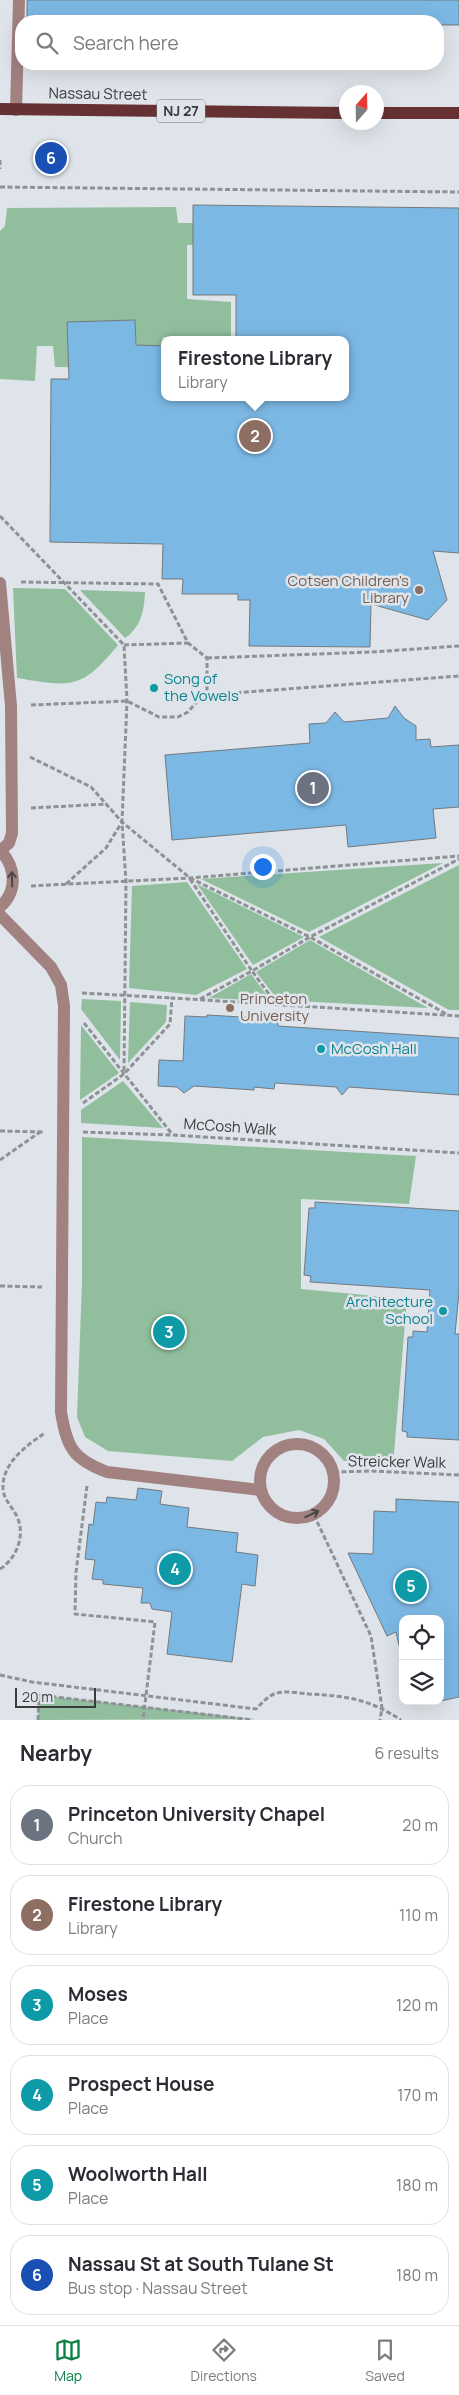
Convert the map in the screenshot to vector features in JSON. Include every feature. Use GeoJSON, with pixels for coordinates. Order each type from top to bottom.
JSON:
{"type":"FeatureCollection","features":[{"type":"Feature","properties":{"kind":"main road","name":"Nassau Street"},"geometry":{"type":"LineString","coordinates":[[0,109],[339,113]]}},
{"type":"Feature","properties":{"kind":"main road"},"geometry":{"type":"LineString","coordinates":[[384,113],[459,113]]}},
{"type":"Feature","properties":{"kind":"street"},"geometry":{"type":"LineString","coordinates":[[19,0],[19,15]]}},
{"type":"Feature","properties":{"kind":"street"},"geometry":{"type":"LineString","coordinates":[[16,110],[17,70]]}},
{"type":"Feature","properties":{"kind":"street"},"geometry":{"type":"LineString","coordinates":[[0,583],[11,706],[12,748],[12,833],[8,843],[0,850],[9,861],[13,874],[13,887],[0,907]]}},
{"type":"Feature","properties":{"kind":"street"},"geometry":{"type":"LineString","coordinates":[[0,915],[51,967],[61,985],[63,993],[65,1030],[62,1132],[61,1412],[70,1448],[89,1465],[107,1472],[260,1490]]}},
{"type":"Feature","properties":{"kind":"street"},"geometry":{"type":"LineString","coordinates":[[290,1444],[314,1447],[324,1455],[334,1472],[334,1490],[330,1500],[314,1514],[304,1518],[282,1516],[266,1502],[260,1490],[262,1467],[268,1456],[278,1448],[290,1444]]}},
{"type":"Feature","properties":{"kind":"path"},"geometry":{"type":"LineString","coordinates":[[0,160],[0,169]]}},
{"type":"Feature","properties":{"kind":"path"},"geometry":{"type":"LineString","coordinates":[[0,187],[459,192]]}},
{"type":"Feature","properties":{"kind":"path"},"geometry":{"type":"LineString","coordinates":[[0,516],[62,583],[124,645],[127,701],[122,822],[126,881],[124,1074]]}},
{"type":"Feature","properties":{"kind":"path"},"geometry":{"type":"LineString","coordinates":[[18,582],[158,584],[188,643],[207,658],[372,652],[459,646]]}},
{"type":"Feature","properties":{"kind":"path"},"geometry":{"type":"LineString","coordinates":[[124,645],[188,643]]}},
{"type":"Feature","properties":{"kind":"path"},"geometry":{"type":"LineString","coordinates":[[207,658],[207,695]]}},
{"type":"Feature","properties":{"kind":"path"},"geometry":{"type":"LineString","coordinates":[[11,706],[127,701],[159,717],[178,717],[188,712],[199,699],[207,695],[459,676]]}},
{"type":"Feature","properties":{"kind":"path"},"geometry":{"type":"LineString","coordinates":[[12,748],[91,787],[122,822],[190,878],[310,937],[448,1015]]}},
{"type":"Feature","properties":{"kind":"path"},"geometry":{"type":"LineString","coordinates":[[12,809],[108,804]]}},
{"type":"Feature","properties":{"kind":"path"},"geometry":{"type":"LineString","coordinates":[[66,884],[106,848],[122,822]]}},
{"type":"Feature","properties":{"kind":"path"},"geometry":{"type":"LineString","coordinates":[[13,887],[190,878],[459,858]]}},
{"type":"Feature","properties":{"kind":"path"},"geometry":{"type":"LineString","coordinates":[[200,1000],[310,937],[459,858]]}},
{"type":"Feature","properties":{"kind":"path"},"geometry":{"type":"LineString","coordinates":[[190,878],[277,1005]]}},
{"type":"Feature","properties":{"kind":"path"},"geometry":{"type":"LineString","coordinates":[[63,993],[459,1016]]}},
{"type":"Feature","properties":{"kind":"path"},"geometry":{"type":"LineString","coordinates":[[75,1109],[124,1074],[170,1024],[172,998]]}},
{"type":"Feature","properties":{"kind":"path"},"geometry":{"type":"LineString","coordinates":[[82,1021],[172,1135]]}},
{"type":"Feature","properties":{"kind":"path","name":"McCosh Walk"},"geometry":{"type":"LineString","coordinates":[[0,1131],[172,1135],[459,1153]]}},
{"type":"Feature","properties":{"kind":"path"},"geometry":{"type":"LineString","coordinates":[[0,1160],[40,1132]]}},
{"type":"Feature","properties":{"kind":"path"},"geometry":{"type":"LineString","coordinates":[[0,1286],[62,1288]]}},
{"type":"Feature","properties":{"kind":"path"},"geometry":{"type":"LineString","coordinates":[[0,1569],[12,1558],[20,1538],[18,1518],[2,1489],[5,1474],[12,1460],[52,1428]]}},
{"type":"Feature","properties":{"kind":"path"},"geometry":{"type":"LineString","coordinates":[[89,1465],[76,1572],[75,1614],[155,1622],[144,1720]]}},
{"type":"Feature","properties":{"kind":"path","name":"Streicker Walk"},"geometry":{"type":"LineString","coordinates":[[334,1472],[372,1471],[459,1475]]}},
{"type":"Feature","properties":{"kind":"path"},"geometry":{"type":"LineString","coordinates":[[314,1514],[371,1636],[382,1708],[380,1720]]}},
{"type":"Feature","properties":{"kind":"path"},"geometry":{"type":"LineString","coordinates":[[0,1675],[32,1682],[256,1709],[266,1699],[275,1694],[287,1692],[349,1697],[382,1708],[401,1720]]}},
{"type":"Feature","properties":{"kind":"path"},"geometry":{"type":"LineString","coordinates":[[38,1720],[39,1695],[253,1720]]}},
{"type":"Feature","properties":{"kind":"green space"},"geometry":{"type":"Polygon","coordinates":[[[176,207],[178,223],[214,223],[239,246],[187,245],[187,299],[231,302],[231,336],[161,336],[161,343],[153,368],[55,367],[53,346],[37,346],[35,381],[0,379],[0,231],[5,226],[7,208],[176,207]],[[135,320],[68,323],[137,356],[135,320]]]}},
{"type":"Feature","properties":{"kind":"green space"},"geometry":{"type":"Polygon","coordinates":[[[13,588],[65,589],[118,645],[94,670],[84,678],[74,682],[51,683],[17,678],[13,588]]]}},
{"type":"Feature","properties":{"kind":"green space"},"geometry":{"type":"Polygon","coordinates":[[[80,590],[145,592],[141,618],[135,629],[125,638],[80,590]]]}},
{"type":"Feature","properties":{"kind":"green space"},"geometry":{"type":"Polygon","coordinates":[[[443,863],[309,932],[201,879],[443,863]]]}},
{"type":"Feature","properties":{"kind":"green space"},"geometry":{"type":"Polygon","coordinates":[[[459,865],[459,1010],[449,1010],[319,937],[459,865]]]}},
{"type":"Feature","properties":{"kind":"green space"},"geometry":{"type":"Polygon","coordinates":[[[187,882],[247,969],[196,995],[129,988],[132,886],[187,882]]]}},
{"type":"Feature","properties":{"kind":"green space"},"geometry":{"type":"Polygon","coordinates":[[[197,884],[304,937],[253,965],[197,884]]]}},
{"type":"Feature","properties":{"kind":"green space"},"geometry":{"type":"Polygon","coordinates":[[[310,940],[428,1008],[278,1000],[256,972],[310,940]]]}},
{"type":"Feature","properties":{"kind":"green space"},"geometry":{"type":"Polygon","coordinates":[[[251,974],[271,1001],[209,998],[251,974]]]}},
{"type":"Feature","properties":{"kind":"green space"},"geometry":{"type":"Polygon","coordinates":[[[82,999],[121,1001],[120,1060],[81,1009],[82,999]]]}},
{"type":"Feature","properties":{"kind":"green space"},"geometry":{"type":"Polygon","coordinates":[[[130,1002],[167,1005],[166,1022],[128,1063],[130,1002]]]}},
{"type":"Feature","properties":{"kind":"green space"},"geometry":{"type":"Polygon","coordinates":[[[81,1025],[119,1073],[80,1100],[81,1025]]]}},
{"type":"Feature","properties":{"kind":"green space"},"geometry":{"type":"Polygon","coordinates":[[[123,1081],[163,1128],[81,1123],[81,1110],[123,1081]]]}},
{"type":"Feature","properties":{"kind":"green space"},"geometry":{"type":"Polygon","coordinates":[[[82,1137],[416,1156],[409,1204],[301,1199],[301,1289],[407,1299],[393,1465],[344,1461],[324,1439],[299,1430],[263,1437],[232,1461],[108,1451],[85,1437],[77,1417],[82,1282],[82,1137]]]}},
{"type":"Feature","properties":{"kind":"green space"},"geometry":{"type":"Polygon","coordinates":[[[39,1695],[253,1719],[38,1720],[39,1695]]]}},
{"type":"Feature","properties":{"kind":"building"},"geometry":{"type":"Polygon","coordinates":[[[27,0],[459,0],[459,25],[444,25],[444,15],[27,15],[27,0]]]}},
{"type":"Feature","properties":{"kind":"building"},"geometry":{"type":"Polygon","coordinates":[[[193,205],[459,208],[459,553],[433,551],[447,600],[428,620],[371,604],[370,647],[249,646],[250,600],[238,600],[238,594],[182,594],[183,579],[162,579],[163,544],[50,542],[51,379],[69,379],[67,322],[135,320],[136,345],[161,346],[161,401],[349,401],[349,336],[236,336],[236,295],[193,295],[193,205]]]}},
{"type":"Feature","properties":{"kind":"building"},"geometry":{"type":"Polygon","coordinates":[[[395,706],[404,718],[416,726],[416,740],[430,739],[431,747],[459,745],[459,807],[433,809],[436,838],[348,847],[346,825],[172,840],[165,755],[310,743],[309,724],[326,723],[335,712],[344,722],[388,718],[395,706]]]}},
{"type":"Feature","properties":{"kind":"building","name":"McCosh Hall"},"geometry":{"type":"Polygon","coordinates":[[[207,1015],[259,1018],[260,1020],[278,1021],[278,1026],[459,1038],[459,1095],[349,1087],[342,1095],[336,1087],[275,1083],[274,1089],[254,1087],[254,1090],[194,1086],[184,1093],[177,1087],[158,1086],[159,1060],[183,1061],[185,1016],[207,1017],[207,1015]]]}},
{"type":"Feature","properties":{"kind":"building","name":"Architecture School"},"geometry":{"type":"Polygon","coordinates":[[[315,1202],[459,1211],[459,1292],[455,1334],[459,1334],[459,1440],[407,1437],[407,1432],[402,1431],[408,1337],[413,1337],[413,1331],[427,1332],[430,1290],[310,1282],[311,1276],[304,1275],[309,1208],[315,1208],[315,1202]]]}},
{"type":"Feature","properties":{"kind":"building"},"geometry":{"type":"Polygon","coordinates":[[[138,1488],[162,1491],[160,1504],[189,1508],[187,1527],[238,1533],[236,1552],[258,1555],[255,1586],[242,1584],[232,1662],[167,1654],[172,1612],[152,1609],[150,1603],[141,1603],[143,1588],[103,1584],[103,1580],[92,1579],[95,1560],[85,1559],[89,1524],[93,1525],[96,1502],[106,1503],[107,1497],[136,1500],[138,1488]]]}},
{"type":"Feature","properties":{"kind":"building"},"geometry":{"type":"Polygon","coordinates":[[[396,1499],[459,1502],[459,1697],[444,1700],[444,1615],[399,1615],[399,1645],[396,1632],[387,1636],[348,1553],[373,1554],[374,1511],[396,1512],[396,1499]]]}},
{"type":"Feature","properties":{"kind":"place","name":"Nassau St at South Tulane St"},"geometry":{"type":"Point","coordinates":[51,158]}},
{"type":"Feature","properties":{"kind":"place","name":"Firestone Library"},"geometry":{"type":"Point","coordinates":[255,436]}},
{"type":"Feature","properties":{"kind":"place","name":"Cotsen Children's Library"},"geometry":{"type":"Point","coordinates":[419,590]}},
{"type":"Feature","properties":{"kind":"place","name":"Song of the Vowels"},"geometry":{"type":"Point","coordinates":[154,688]}},
{"type":"Feature","properties":{"kind":"place","name":"Princeton University Chapel"},"geometry":{"type":"Point","coordinates":[313,788]}},
{"type":"Feature","properties":{"kind":"place","name":"Princeton University"},"geometry":{"type":"Point","coordinates":[230,1008]}},
{"type":"Feature","properties":{"kind":"place","name":"McCosh Hall"},"geometry":{"type":"Point","coordinates":[321,1049]}},
{"type":"Feature","properties":{"kind":"place","name":"Architecture School"},"geometry":{"type":"Point","coordinates":[443,1311]}},
{"type":"Feature","properties":{"kind":"place","name":"Moses"},"geometry":{"type":"Point","coordinates":[169,1332]}},
{"type":"Feature","properties":{"kind":"place","name":"Prospect House"},"geometry":{"type":"Point","coordinates":[175,1569]}},
{"type":"Feature","properties":{"kind":"place","name":"Woolworth Hall"},"geometry":{"type":"Point","coordinates":[411,1586]}}]}
